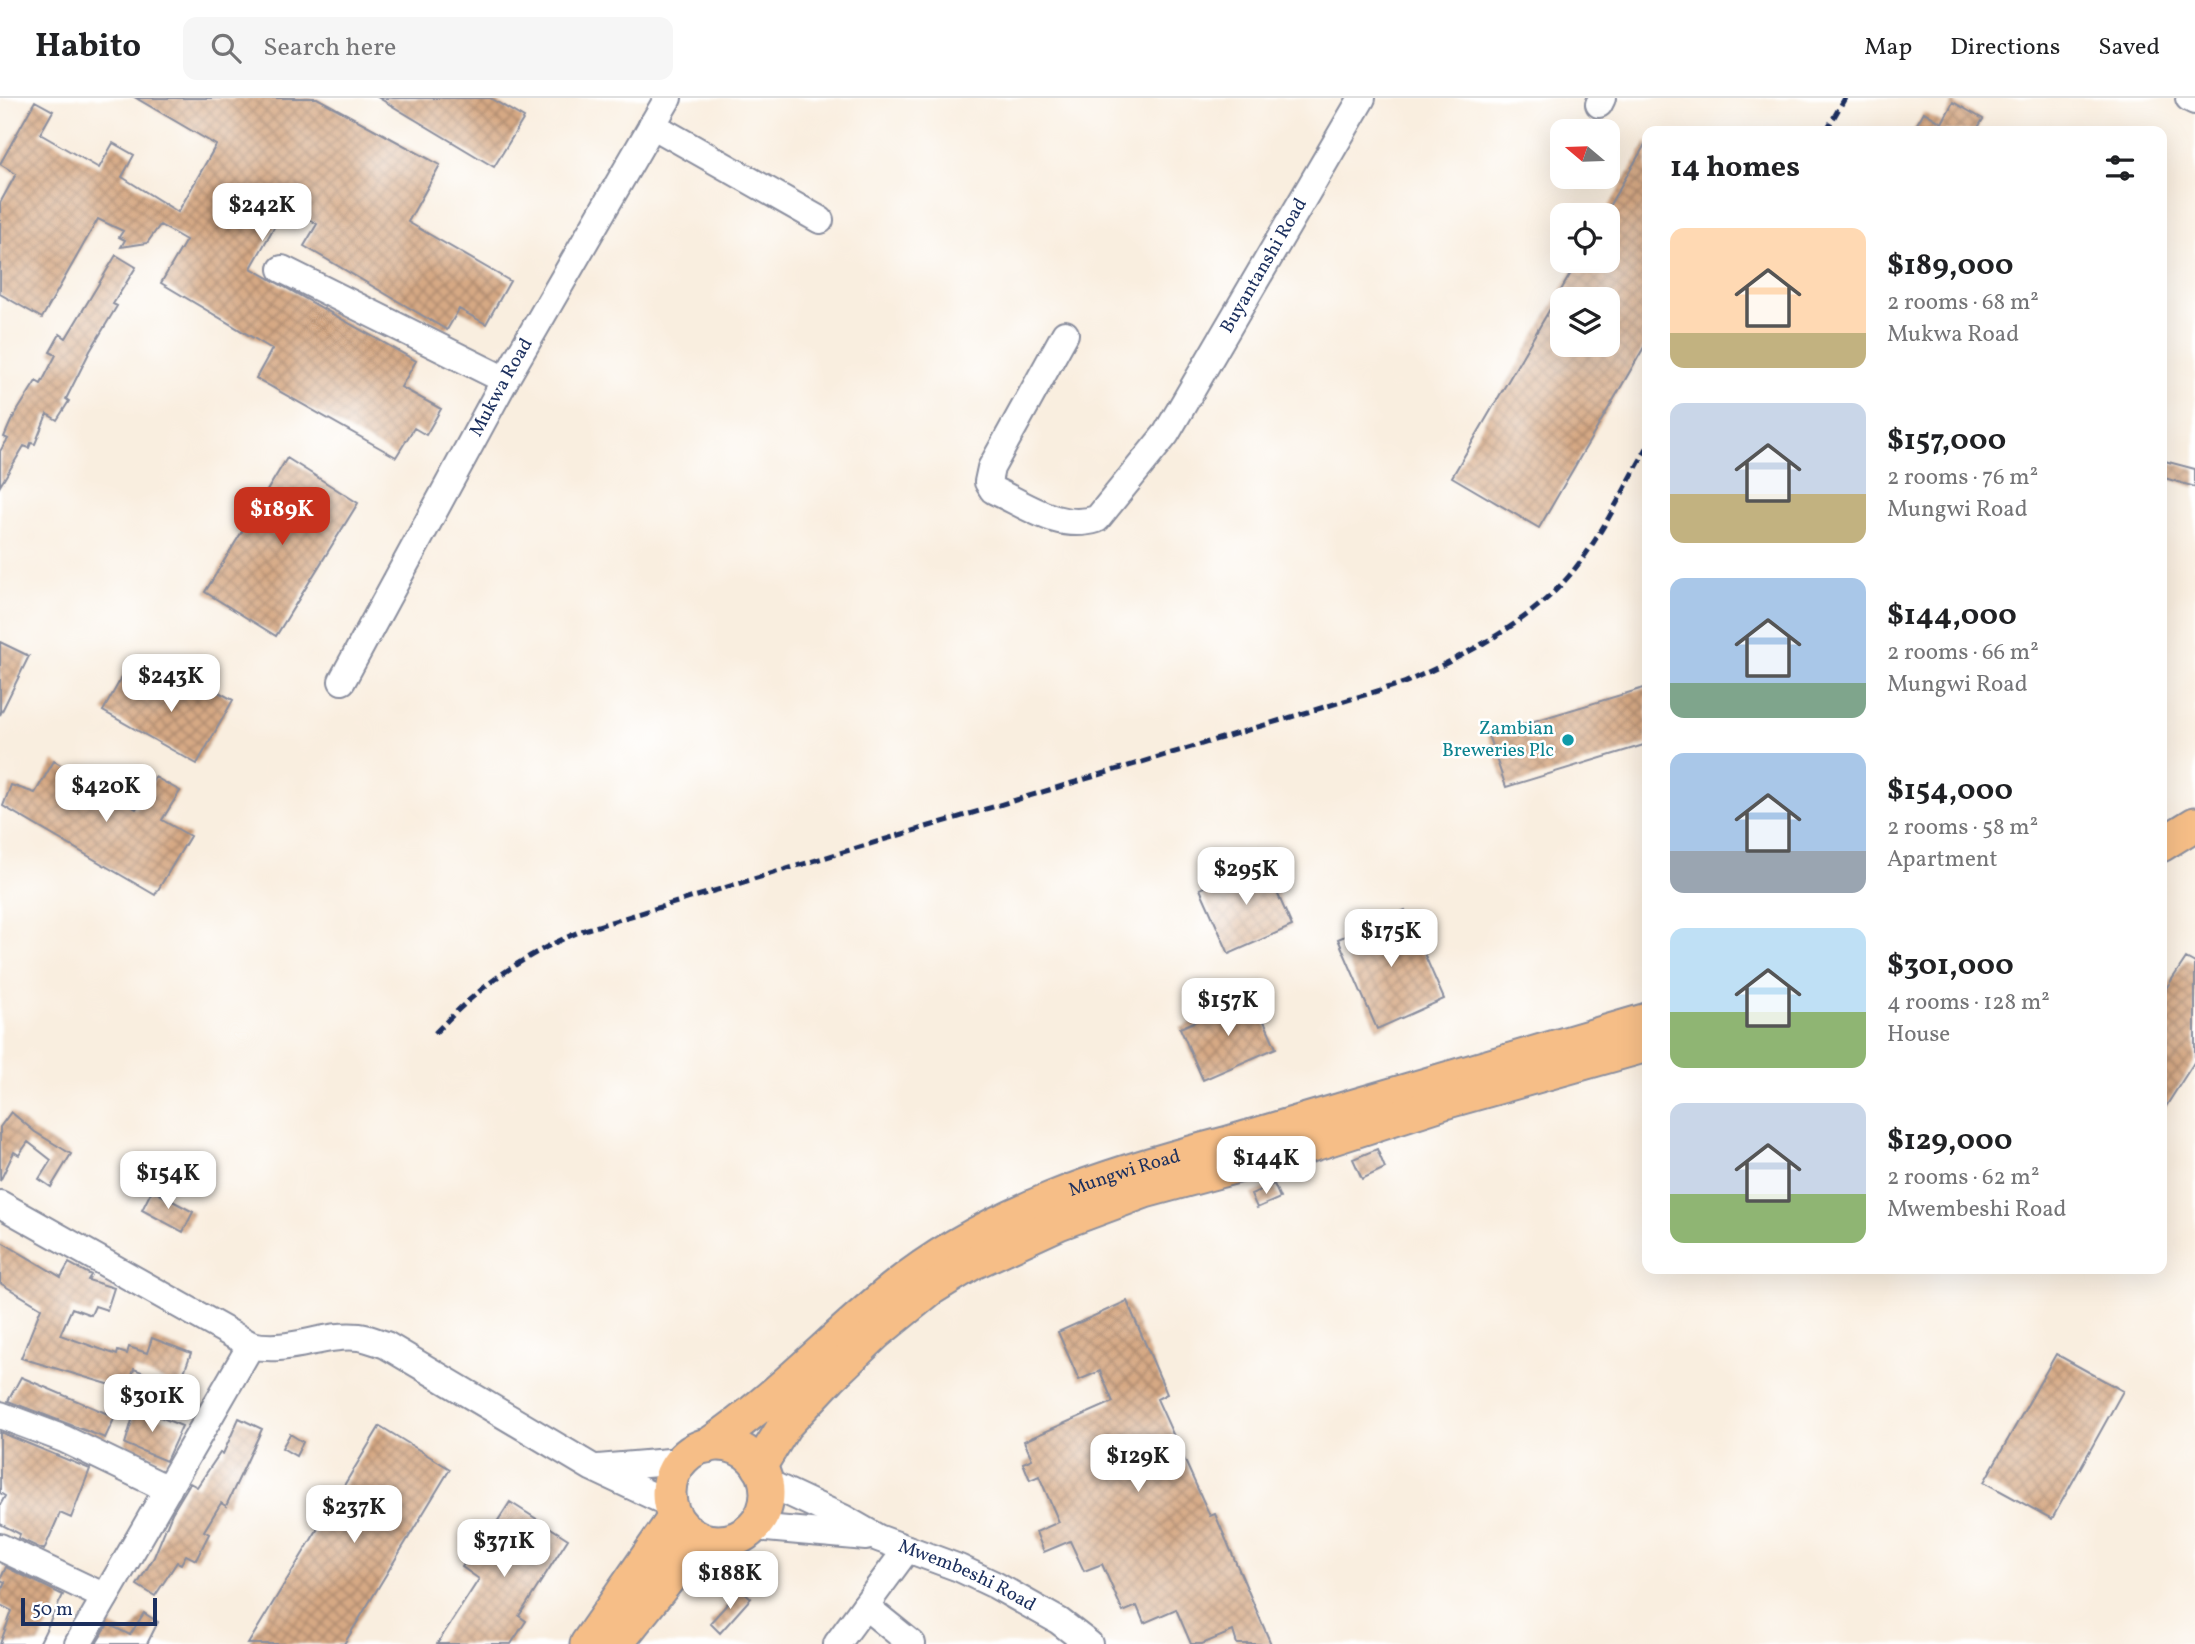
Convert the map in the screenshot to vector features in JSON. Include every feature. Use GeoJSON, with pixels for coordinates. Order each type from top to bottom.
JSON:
{"type":"FeatureCollection","features":[{"type":"Feature","properties":{"kind":"main road"},"geometry":{"type":"LineString","coordinates":[[2167,841],[2195,824]]}},
{"type":"Feature","properties":{"kind":"main road"},"geometry":{"type":"LineString","coordinates":[[2167,864],[2195,848]]}},
{"type":"Feature","properties":{"kind":"main road","name":"Mungwi Road"},"geometry":{"type":"LineString","coordinates":[[763,1475],[785,1425],[830,1377],[876,1333],[930,1289],[972,1263],[1105,1204],[1289,1152],[1445,1090],[1642,1022]]}},
{"type":"Feature","properties":{"kind":"main road","name":"Mungwi Road"},"geometry":{"type":"LineString","coordinates":[[694,1453],[766,1404],[895,1287],[986,1228],[1088,1185],[1156,1162],[1445,1090],[1642,1046]]}},
{"type":"Feature","properties":{"kind":"main road"},"geometry":{"type":"LineString","coordinates":[[731,1446],[752,1458],[763,1475],[765,1506],[754,1527],[729,1541],[700,1539],[682,1527],[673,1511],[671,1482],[694,1453],[731,1446]]}},
{"type":"Feature","properties":{"kind":"main road"},"geometry":{"type":"LineString","coordinates":[[587,1644],[673,1511]]}},
{"type":"Feature","properties":{"kind":"main road"},"geometry":{"type":"LineString","coordinates":[[616,1644],[700,1539]]}},
{"type":"Feature","properties":{"kind":"street","name":"Mukwa Road"},"geometry":{"type":"LineString","coordinates":[[342,681],[505,380],[668,98]]}},
{"type":"Feature","properties":{"kind":"street","name":"Buyantanshi Road"},"geometry":{"type":"LineString","coordinates":[[1065,334],[991,468],[988,482],[993,490],[1065,524],[1081,524],[1097,519],[1166,434],[1362,98]]}},
{"type":"Feature","properties":{"kind":"street"},"geometry":{"type":"LineString","coordinates":[[2189,98],[2195,102]]}},
{"type":"Feature","properties":{"kind":"street"},"geometry":{"type":"LineString","coordinates":[[652,125],[820,220]]}},
{"type":"Feature","properties":{"kind":"street"},"geometry":{"type":"LineString","coordinates":[[282,269],[505,380]]}},
{"type":"Feature","properties":{"kind":"street"},"geometry":{"type":"LineString","coordinates":[[0,1204],[251,1345],[286,1349],[347,1337],[361,1337],[386,1345],[593,1468],[673,1511]]}},
{"type":"Feature","properties":{"kind":"street"},"geometry":{"type":"LineString","coordinates":[[78,1644],[251,1345]]}},
{"type":"Feature","properties":{"kind":"street"},"geometry":{"type":"LineString","coordinates":[[0,1415],[64,1439],[168,1489]]}},
{"type":"Feature","properties":{"kind":"street"},"geometry":{"type":"LineString","coordinates":[[593,1468],[694,1453]]}},
{"type":"Feature","properties":{"kind":"street"},"geometry":{"type":"LineString","coordinates":[[763,1475],[878,1538]]}},
{"type":"Feature","properties":{"kind":"street"},"geometry":{"type":"LineString","coordinates":[[754,1527],[878,1538]]}},
{"type":"Feature","properties":{"kind":"street","name":"Mwembeshi Road"},"geometry":{"type":"LineString","coordinates":[[878,1538],[995,1585],[1059,1621],[1089,1644]]}},
{"type":"Feature","properties":{"kind":"street"},"geometry":{"type":"LineString","coordinates":[[0,1547],[104,1597]]}},
{"type":"Feature","properties":{"kind":"street"},"geometry":{"type":"LineString","coordinates":[[838,1644],[907,1549]]}},
{"type":"Feature","properties":{"kind":"street"},"geometry":{"type":"LineString","coordinates":[[865,1606],[912,1644]]}},
{"type":"Feature","properties":{"kind":"building"},"geometry":{"type":"Polygon","coordinates":[[[136,98],[317,98],[440,165],[408,222],[510,281],[486,324],[459,309],[447,330],[304,246],[317,224],[286,206],[251,268],[416,361],[401,387],[441,409],[426,435],[414,428],[396,457],[256,378],[272,349],[161,283],[186,240],[160,225],[147,243],[121,247],[125,240],[119,237],[123,231],[98,219],[42,318],[0,294],[0,203],[16,174],[0,164],[35,101],[53,111],[40,134],[99,168],[113,143],[134,155],[122,177],[178,212],[216,145],[136,98]]]}},
{"type":"Feature","properties":{"kind":"building"},"geometry":{"type":"Polygon","coordinates":[[[379,98],[490,98],[524,118],[494,167],[379,98]]]}},
{"type":"Feature","properties":{"kind":"building"},"geometry":{"type":"Polygon","coordinates":[[[1953,102],[1983,119],[1979,126],[1916,126],[1924,112],[1942,123],[1953,102]]]}},
{"type":"Feature","properties":{"kind":"building"},"geometry":{"type":"Polygon","coordinates":[[[1642,150],[1642,351],[1539,528],[1452,477],[1550,309],[1550,357],[1620,357],[1620,287],[1563,287],[1571,273],[1620,273],[1620,203],[1611,203],[1642,150]]]}},
{"type":"Feature","properties":{"kind":"building"},"geometry":{"type":"Polygon","coordinates":[[[116,255],[136,267],[113,304],[117,306],[90,351],[66,399],[69,401],[57,420],[47,414],[35,444],[31,443],[29,448],[24,446],[0,486],[0,451],[8,439],[4,437],[11,421],[36,381],[41,384],[56,355],[50,352],[60,334],[66,338],[116,255]]]}},
{"type":"Feature","properties":{"kind":"building"},"geometry":{"type":"Polygon","coordinates":[[[287,458],[358,503],[276,636],[205,592],[287,458]]]}},
{"type":"Feature","properties":{"kind":"building"},"geometry":{"type":"Polygon","coordinates":[[[2167,462],[2195,469],[2195,487],[2167,479],[2167,462]]]}},
{"type":"Feature","properties":{"kind":"building"},"geometry":{"type":"Polygon","coordinates":[[[0,642],[29,656],[0,715],[0,642]]]}},
{"type":"Feature","properties":{"kind":"building"},"geometry":{"type":"Polygon","coordinates":[[[124,673],[171,700],[186,674],[233,700],[197,764],[103,711],[124,673]]]}},
{"type":"Feature","properties":{"kind":"building","name":"Zambian Breweries Plc"},"geometry":{"type":"Polygon","coordinates":[[[1642,689],[1642,746],[1506,787],[1488,735],[1642,689]]]}},
{"type":"Feature","properties":{"kind":"building"},"geometry":{"type":"Polygon","coordinates":[[[54,761],[136,809],[155,777],[180,791],[162,820],[190,836],[155,895],[3,806],[11,785],[35,793],[54,761]]]}},
{"type":"Feature","properties":{"kind":"building"},"geometry":{"type":"Polygon","coordinates":[[[1263,861],[1292,926],[1229,954],[1200,889],[1263,861]]]}},
{"type":"Feature","properties":{"kind":"building"},"geometry":{"type":"Polygon","coordinates":[[[1405,910],[1444,999],[1377,1029],[1338,939],[1405,910]]]}},
{"type":"Feature","properties":{"kind":"building"},"geometry":{"type":"Polygon","coordinates":[[[2186,958],[2195,963],[2195,1061],[2167,1105],[2167,987],[2186,958]]]}},
{"type":"Feature","properties":{"kind":"building"},"geometry":{"type":"Polygon","coordinates":[[[1253,996],[1276,1048],[1203,1080],[1180,1028],[1253,996]]]}},
{"type":"Feature","properties":{"kind":"building"},"geometry":{"type":"Polygon","coordinates":[[[11,1112],[35,1132],[71,1154],[51,1187],[39,1179],[51,1160],[28,1142],[19,1155],[14,1152],[0,1181],[0,1127],[11,1112]]]}},
{"type":"Feature","properties":{"kind":"building"},"geometry":{"type":"Polygon","coordinates":[[[1377,1149],[1385,1168],[1362,1179],[1353,1159],[1377,1149]]]}},
{"type":"Feature","properties":{"kind":"building"},"geometry":{"type":"Polygon","coordinates":[[[1274,1184],[1280,1198],[1257,1208],[1251,1194],[1274,1184]]]}},
{"type":"Feature","properties":{"kind":"building"},"geometry":{"type":"Polygon","coordinates":[[[152,1190],[193,1212],[183,1232],[142,1210],[152,1190]]]}},
{"type":"Feature","properties":{"kind":"building"},"geometry":{"type":"Polygon","coordinates":[[[0,1241],[61,1277],[69,1263],[91,1275],[88,1280],[114,1288],[107,1310],[95,1306],[91,1315],[72,1308],[60,1335],[117,1355],[118,1351],[127,1354],[129,1347],[147,1353],[152,1338],[191,1353],[179,1386],[134,1369],[128,1390],[21,1358],[41,1308],[0,1283],[0,1241]]]}},
{"type":"Feature","properties":{"kind":"building"},"geometry":{"type":"Polygon","coordinates":[[[1127,1301],[1167,1394],[1157,1399],[1210,1516],[1215,1514],[1271,1644],[1237,1644],[1233,1631],[1202,1644],[1191,1644],[1176,1609],[1144,1623],[1137,1606],[1123,1612],[1102,1564],[1084,1571],[1070,1541],[1044,1552],[1036,1532],[1059,1522],[1039,1476],[1030,1480],[1023,1463],[1032,1459],[1024,1441],[1113,1402],[1100,1371],[1079,1380],[1058,1332],[1127,1301]]]}},
{"type":"Feature","properties":{"kind":"building"},"geometry":{"type":"Polygon","coordinates":[[[2056,1354],[2123,1391],[2052,1519],[1984,1482],[2056,1354]]]}},
{"type":"Feature","properties":{"kind":"building"},"geometry":{"type":"Polygon","coordinates":[[[21,1377],[115,1417],[105,1438],[8,1401],[21,1377]]]}},
{"type":"Feature","properties":{"kind":"building"},"geometry":{"type":"Polygon","coordinates":[[[136,1407],[182,1426],[166,1461],[125,1444],[136,1407]]]}},
{"type":"Feature","properties":{"kind":"building"},"geometry":{"type":"Polygon","coordinates":[[[239,1418],[262,1429],[226,1506],[221,1503],[204,1531],[209,1534],[196,1560],[186,1555],[181,1564],[177,1562],[155,1596],[137,1585],[154,1557],[172,1513],[190,1483],[197,1487],[220,1453],[223,1454],[239,1418]]]}},
{"type":"Feature","properties":{"kind":"building"},"geometry":{"type":"Polygon","coordinates":[[[380,1426],[450,1469],[344,1644],[248,1644],[380,1426]]]}},
{"type":"Feature","properties":{"kind":"building"},"geometry":{"type":"Polygon","coordinates":[[[0,1432],[90,1469],[71,1518],[60,1513],[44,1550],[18,1538],[20,1534],[0,1524],[0,1505],[5,1496],[0,1493],[0,1432]]]}},
{"type":"Feature","properties":{"kind":"building"},"geometry":{"type":"Polygon","coordinates":[[[290,1434],[303,1442],[296,1456],[282,1448],[290,1434]]]}},
{"type":"Feature","properties":{"kind":"building"},"geometry":{"type":"Polygon","coordinates":[[[510,1502],[568,1539],[519,1616],[526,1621],[511,1644],[437,1644],[479,1579],[462,1567],[471,1554],[475,1556],[510,1502]]]}},
{"type":"Feature","properties":{"kind":"building"},"geometry":{"type":"Polygon","coordinates":[[[6,1567],[63,1595],[39,1644],[0,1644],[12,1611],[0,1605],[0,1595],[5,1582],[0,1580],[6,1567]]]}},
{"type":"Feature","properties":{"kind":"building"},"geometry":{"type":"Polygon","coordinates":[[[741,1589],[751,1598],[720,1633],[710,1623],[741,1589]]]}},
{"type":"Feature","properties":{"kind":"building"},"geometry":{"type":"Polygon","coordinates":[[[144,1613],[158,1622],[147,1644],[96,1644],[108,1624],[130,1635],[144,1613]]]}},
{"type":"Feature","properties":{"kind":"railway"},"geometry":{"type":"LineString","coordinates":[[1829,126],[1845,98]]}},
{"type":"Feature","properties":{"kind":"railway"},"geometry":{"type":"LineString","coordinates":[[435,1033],[469,1000],[502,974],[539,951],[581,931],[1404,683],[1425,673],[1492,638],[1552,593],[1569,576],[1591,546],[1642,457]]}},
{"type":"Feature","properties":{"kind":"place","name":"Zambian Breweries Plc"},"geometry":{"type":"Point","coordinates":[1568,740]}}]}
